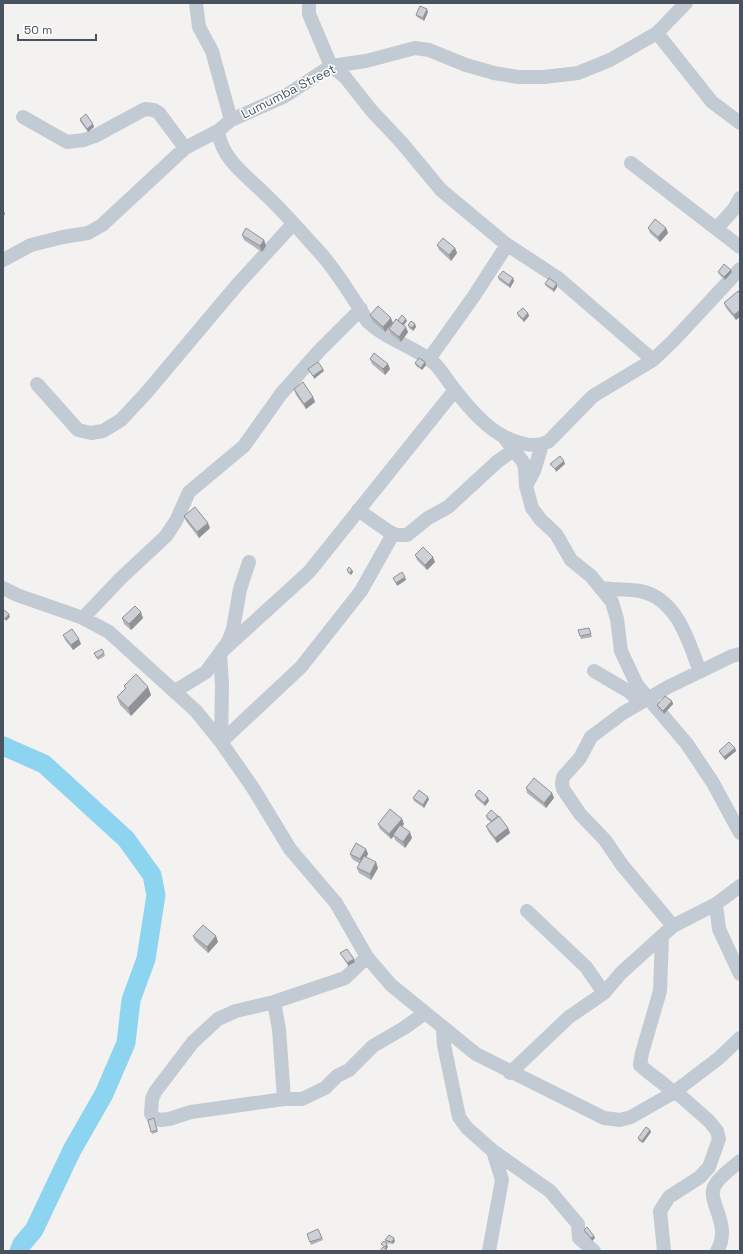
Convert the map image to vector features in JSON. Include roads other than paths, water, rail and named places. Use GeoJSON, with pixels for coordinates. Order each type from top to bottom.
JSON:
{"type":"FeatureCollection","features":[{"type":"Feature","properties":{"kind":"street"},"geometry":{"type":"LineString","coordinates":[[196,3],[199,27],[212,51],[231,120]]}},
{"type":"Feature","properties":{"kind":"street"},"geometry":{"type":"LineString","coordinates":[[309,3],[309,14],[331,66],[345,77],[371,110],[402,143],[442,190],[507,245],[558,278],[653,360]]}},
{"type":"Feature","properties":{"kind":"street","name":"Lumumba Street"},"geometry":{"type":"LineString","coordinates":[[3,260],[31,245],[63,237],[88,233],[102,225],[185,148],[218,131],[231,120],[285,96],[331,66],[366,61],[415,48],[430,50],[466,65],[494,73],[518,77],[544,77],[578,73],[610,60],[657,32],[686,3]]}},
{"type":"Feature","properties":{"kind":"street"},"geometry":{"type":"LineString","coordinates":[[657,32],[712,102],[740,123]]}},
{"type":"Feature","properties":{"kind":"street"},"geometry":{"type":"LineString","coordinates":[[23,117],[67,142],[84,140],[145,109],[154,110],[159,113],[185,148]]}},
{"type":"Feature","properties":{"kind":"street"},"geometry":{"type":"LineString","coordinates":[[218,131],[219,143],[242,174],[266,195],[322,255],[342,280],[367,321],[382,333],[429,359],[486,425],[503,436],[530,444],[542,445],[549,441],[593,396],[653,360],[674,340],[740,269]]}},
{"type":"Feature","properties":{"kind":"street"},"geometry":{"type":"LineString","coordinates":[[631,163],[740,247]]}},
{"type":"Feature","properties":{"kind":"street"},"geometry":{"type":"LineString","coordinates":[[717,228],[734,209],[740,198]]}},
{"type":"Feature","properties":{"kind":"street"},"geometry":{"type":"LineString","coordinates":[[37,384],[78,430],[91,434],[103,431],[121,420],[147,392],[237,285],[293,224]]}},
{"type":"Feature","properties":{"kind":"street"},"geometry":{"type":"LineString","coordinates":[[429,359],[474,296],[507,245]]}},
{"type":"Feature","properties":{"kind":"street"},"geometry":{"type":"LineString","coordinates":[[84,618],[120,578],[166,536],[176,521],[189,492],[244,446],[281,394],[319,351],[360,310]]}},
{"type":"Feature","properties":{"kind":"street"},"geometry":{"type":"LineString","coordinates":[[220,653],[309,572],[455,390]]}},
{"type":"Feature","properties":{"kind":"street"},"geometry":{"type":"LineString","coordinates":[[503,436],[525,468],[526,486],[532,508],[556,534],[571,560],[591,576],[612,602],[617,619],[621,651],[645,701],[687,744],[713,783],[740,833]]}},
{"type":"Feature","properties":{"kind":"street"},"geometry":{"type":"LineString","coordinates":[[526,486],[534,471],[542,445]]}},
{"type":"Feature","properties":{"kind":"street"},"geometry":{"type":"LineString","coordinates":[[358,510],[393,534],[407,535],[428,518],[448,507],[498,461],[514,450]]}},
{"type":"Feature","properties":{"kind":"street"},"geometry":{"type":"LineString","coordinates":[[221,742],[301,667],[362,592],[393,534]]}},
{"type":"Feature","properties":{"kind":"street"},"geometry":{"type":"LineString","coordinates":[[175,691],[206,672],[228,642],[233,629],[240,589],[249,562]]}},
{"type":"Feature","properties":{"kind":"street"},"geometry":{"type":"LineString","coordinates":[[3,588],[17,596],[84,618],[109,632],[196,711],[221,742],[253,788],[290,849],[336,903],[367,957],[391,985],[443,1029],[476,1054],[510,1073],[604,1118],[620,1120],[631,1117],[674,1092],[719,1058],[740,1038]]}},
{"type":"Feature","properties":{"kind":"street"},"geometry":{"type":"LineString","coordinates":[[602,588],[640,591],[659,600],[680,622],[700,672]]}},
{"type":"Feature","properties":{"kind":"street"},"geometry":{"type":"LineString","coordinates":[[220,653],[222,685],[221,742]]}},
{"type":"Feature","properties":{"kind":"street"},"geometry":{"type":"LineString","coordinates":[[673,926],[622,865],[605,840],[580,814],[567,796],[562,784],[563,777],[580,758],[591,737],[623,713],[700,672],[732,656],[740,654]]}},
{"type":"Feature","properties":{"kind":"street"},"geometry":{"type":"LineString","coordinates":[[594,671],[645,701]]}},
{"type":"Feature","properties":{"kind":"street"},"geometry":{"type":"LineString","coordinates":[[510,1073],[569,1017],[604,993],[621,973],[673,926],[716,904],[740,886]]}},
{"type":"Feature","properties":{"kind":"street"},"geometry":{"type":"LineString","coordinates":[[716,904],[719,929],[740,974]]}},
{"type":"Feature","properties":{"kind":"street"},"geometry":{"type":"LineString","coordinates":[[527,911],[586,967],[604,993]]}},
{"type":"Feature","properties":{"kind":"street"},"geometry":{"type":"LineString","coordinates":[[662,937],[660,991],[642,1052],[640,1065],[650,1075],[663,1082],[709,1121],[717,1131],[719,1138],[709,1167],[700,1177],[669,1196],[660,1211],[664,1251]]}},
{"type":"Feature","properties":{"kind":"street"},"geometry":{"type":"LineString","coordinates":[[367,957],[345,978],[274,1002],[227,1014],[208,1027],[193,1042],[155,1092],[152,1099],[151,1111],[154,1118],[165,1120],[190,1112],[284,1099],[302,1099],[326,1088],[337,1076],[349,1070],[373,1046],[404,1028],[425,1013]]}},
{"type":"Feature","properties":{"kind":"street"},"geometry":{"type":"LineString","coordinates":[[274,1002],[278,1029],[284,1099]]}},
{"type":"Feature","properties":{"kind":"street"},"geometry":{"type":"LineString","coordinates":[[443,1029],[444,1046],[459,1117],[467,1128],[493,1151],[550,1191],[578,1224],[579,1238],[594,1251]]}},
{"type":"Feature","properties":{"kind":"street"},"geometry":{"type":"LineString","coordinates":[[489,1251],[502,1180],[493,1151]]}},
{"type":"Feature","properties":{"kind":"street"},"geometry":{"type":"LineString","coordinates":[[717,1251],[722,1243],[722,1225],[714,1199],[713,1190],[716,1183],[740,1161]]}},
{"type":"Feature","properties":{"kind":"waterway"},"geometry":{"type":"LineString","coordinates":[[3,746],[44,764],[126,839],[152,875],[156,895],[146,959],[131,1000],[126,1043],[104,1094],[72,1150],[34,1230],[22,1244],[19,1251]]}}]}
